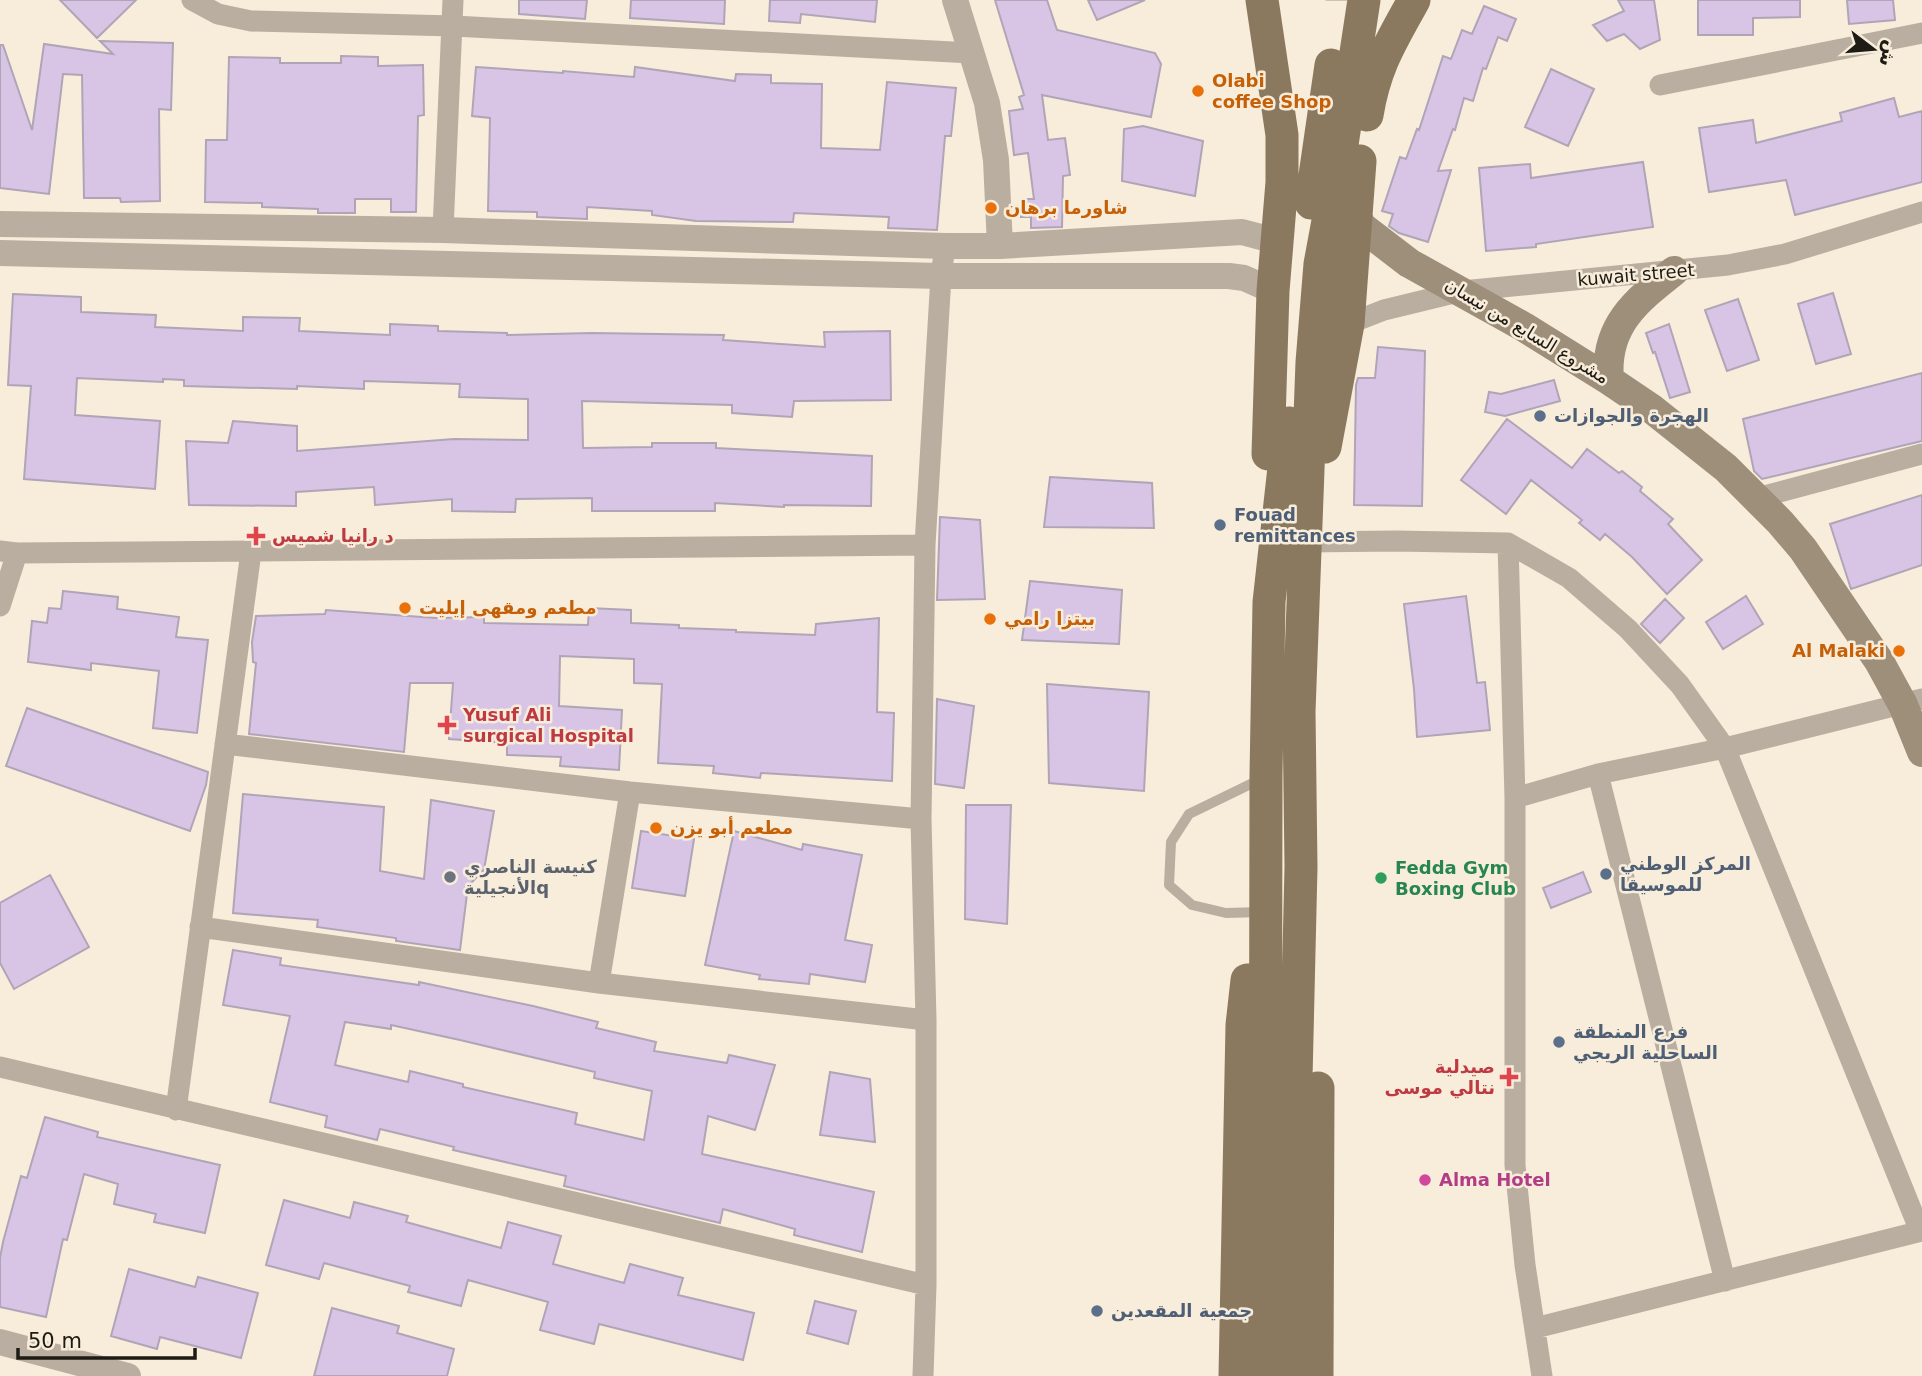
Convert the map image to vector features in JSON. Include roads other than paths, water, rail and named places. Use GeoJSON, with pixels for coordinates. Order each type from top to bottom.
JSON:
{"type":"FeatureCollection","features":[{"type":"Feature","properties":{"kind":"main road"},"geometry":{"type":"LineString","coordinates":[[1262,0],[1282,135],[1282,182],[1273,291],[1264,545],[1269,603]]}},
{"type":"Feature","properties":{"kind":"main road"},"geometry":{"type":"LineString","coordinates":[[1289,1376],[1301,867],[1299,712],[1312,362],[1320,264],[1341,151],[1364,0]]}},
{"type":"Feature","properties":{"kind":"main road"},"geometry":{"type":"LineString","coordinates":[[1304,542],[1348,324],[1357,177],[1372,85],[1381,60],[1414,0]]}},
{"type":"Feature","properties":{"kind":"main road"},"geometry":{"type":"LineString","coordinates":[[1265,1376],[1266,776],[1269,603],[1293,391],[1302,276],[1317,154],[1342,1]]}},
{"type":"Feature","properties":{"kind":"main road","name":"مشروع السابع من نيسان"},"geometry":{"type":"LineString","coordinates":[[1354,212],[1362,227],[1409,263],[1462,291],[1609,380],[1688,437],[1757,498],[1804,549],[1879,661],[1913,702],[1921,747]]}},
{"type":"Feature","properties":{"kind":"main road"},"geometry":{"type":"LineString","coordinates":[[1609,380],[1607,359],[1625,314],[1640,298],[1674,271]]}},
{"type":"Feature","properties":{"kind":"main road"},"geometry":{"type":"LineString","coordinates":[[1301,867],[1317,941],[1319,981],[1317,1376]]}},
{"type":"Feature","properties":{"kind":"main road"},"geometry":{"type":"LineString","coordinates":[[1235,1376],[1242,1025],[1246,984],[1254,948],[1266,917]]}},
{"type":"Feature","properties":{"kind":"street"},"geometry":{"type":"LineString","coordinates":[[192,0],[218,14],[251,21],[454,26],[972,53]]}},
{"type":"Feature","properties":{"kind":"street"},"geometry":{"type":"LineString","coordinates":[[443,230],[454,26],[453,0]]}},
{"type":"Feature","properties":{"kind":"street"},"geometry":{"type":"LineString","coordinates":[[955,0],[986,103],[996,160],[1000,246]]}},
{"type":"Feature","properties":{"kind":"street"},"geometry":{"type":"LineString","coordinates":[[1660,85],[1922,33]]}},
{"type":"Feature","properties":{"kind":"street","name":"kuwait street"},"geometry":{"type":"LineString","coordinates":[[1348,324],[1384,310],[1462,291],[1728,265],[1785,254],[1922,212]]}},
{"type":"Feature","properties":{"kind":"street"},"geometry":{"type":"LineString","coordinates":[[0,224],[443,230],[945,246],[1000,246],[1242,232],[1276,241]]}},
{"type":"Feature","properties":{"kind":"street"},"geometry":{"type":"LineString","coordinates":[[923,1376],[926,1285],[926,1020],[921,818],[925,545],[945,246]]}},
{"type":"Feature","properties":{"kind":"street"},"geometry":{"type":"LineString","coordinates":[[0,253],[941,276],[1229,276],[1244,278],[1273,291]]}},
{"type":"Feature","properties":{"kind":"street"},"geometry":{"type":"LineString","coordinates":[[1757,498],[1922,454]]}},
{"type":"Feature","properties":{"kind":"street"},"geometry":{"type":"LineString","coordinates":[[1304,542],[1508,543],[1569,578],[1628,629],[1680,685],[1725,748],[1921,1231],[1535,1328]]}},
{"type":"Feature","properties":{"kind":"street"},"geometry":{"type":"LineString","coordinates":[[1508,543],[1515,798],[1515,1165],[1523,1254],[1542,1376]]}},
{"type":"Feature","properties":{"kind":"street"},"geometry":{"type":"LineString","coordinates":[[0,606],[9,552],[925,545]]}},
{"type":"Feature","properties":{"kind":"street"},"geometry":{"type":"LineString","coordinates":[[176,1110],[251,552]]}},
{"type":"Feature","properties":{"kind":"street"},"geometry":{"type":"LineString","coordinates":[[1515,798],[1598,774],[1725,748],[1913,702]]}},
{"type":"Feature","properties":{"kind":"street"},"geometry":{"type":"LineString","coordinates":[[225,744],[630,792],[921,818]]}},
{"type":"Feature","properties":{"kind":"street"},"geometry":{"type":"LineString","coordinates":[[1598,774],[1725,1281]]}},
{"type":"Feature","properties":{"kind":"street"},"geometry":{"type":"LineString","coordinates":[[599,984],[630,792]]}},
{"type":"Feature","properties":{"kind":"street"},"geometry":{"type":"LineString","coordinates":[[200,927],[599,984],[926,1020]]}},
{"type":"Feature","properties":{"kind":"street"},"geometry":{"type":"LineString","coordinates":[[0,1067],[926,1285]]}},
{"type":"Feature","properties":{"kind":"street"},"geometry":{"type":"LineString","coordinates":[[0,1342],[128,1376]]}},
{"type":"Feature","properties":{"kind":"lane"},"geometry":{"type":"LineString","coordinates":[[1266,776],[1189,814],[1171,842],[1169,885],[1192,905],[1226,913],[1266,917]]}},
{"type":"Feature","properties":{"kind":"place","name":"Olabi coffee Shop"},"geometry":{"type":"Point","coordinates":[1198,91]}},
{"type":"Feature","properties":{"kind":"place","name":"شاورما برهان"},"geometry":{"type":"Point","coordinates":[991,208]}},
{"type":"Feature","properties":{"kind":"place","name":"الهجرة والجوازات"},"geometry":{"type":"Point","coordinates":[1540,416]}},
{"type":"Feature","properties":{"kind":"place","name":"Fouad remittances"},"geometry":{"type":"Point","coordinates":[1220,525]}},
{"type":"Feature","properties":{"kind":"place","name":"د رانيا شميس"},"geometry":{"type":"Point","coordinates":[256,536]}},
{"type":"Feature","properties":{"kind":"place","name":"مطعم ومقهى إيليت"},"geometry":{"type":"Point","coordinates":[405,608]}},
{"type":"Feature","properties":{"kind":"place","name":"بيتزا رامي"},"geometry":{"type":"Point","coordinates":[990,619]}},
{"type":"Feature","properties":{"kind":"place","name":"Al Malaki"},"geometry":{"type":"Point","coordinates":[1899,651]}},
{"type":"Feature","properties":{"kind":"place","name":"Yusuf Ali surgical Hospital"},"geometry":{"type":"Point","coordinates":[447,725]}},
{"type":"Feature","properties":{"kind":"place","name":"مطعم أبو يزن"},"geometry":{"type":"Point","coordinates":[656,828]}},
{"type":"Feature","properties":{"kind":"place","name":"المركز الوطني للموسيقا"},"geometry":{"type":"Point","coordinates":[1606,874]}},
{"type":"Feature","properties":{"kind":"place","name":"كنيسة الناصري الأنجيليةq"},"geometry":{"type":"Point","coordinates":[450,877]}},
{"type":"Feature","properties":{"kind":"place","name":"Fedda Gym Boxing Club"},"geometry":{"type":"Point","coordinates":[1381,878]}},
{"type":"Feature","properties":{"kind":"place","name":"فرع المنطقة الساحلية الريجي"},"geometry":{"type":"Point","coordinates":[1559,1042]}},
{"type":"Feature","properties":{"kind":"place","name":"صيدلية نتالي موسى"},"geometry":{"type":"Point","coordinates":[1509,1077]}},
{"type":"Feature","properties":{"kind":"place","name":"Alma Hotel"},"geometry":{"type":"Point","coordinates":[1425,1180]}},
{"type":"Feature","properties":{"kind":"place","name":"جمعية المقعدين"},"geometry":{"type":"Point","coordinates":[1097,1311]}}]}
